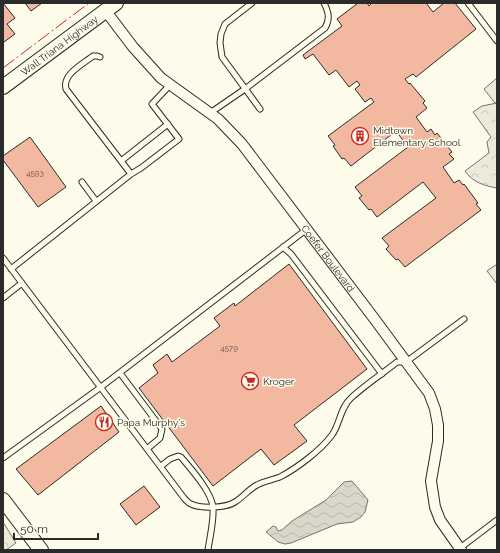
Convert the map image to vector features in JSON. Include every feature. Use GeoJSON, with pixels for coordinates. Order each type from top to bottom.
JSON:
{"type":"FeatureCollection","features":[{"type":"Feature","properties":{"kind":"main road","name":"Wall Triana Highway"},"geometry":{"type":"LineString","coordinates":[[3,87],[111,7]]}},
{"type":"Feature","properties":{"kind":"main road"},"geometry":{"type":"LineString","coordinates":[[3,500],[41,550]]}},
{"type":"Feature","properties":{"kind":"street","name":"Coefer Boulevard"},"geometry":{"type":"LineString","coordinates":[[111,7],[133,47],[161,78],[225,125],[242,144],[429,393],[437,417],[438,433],[431,481],[435,507],[440,520],[459,549]]}},
{"type":"Feature","properties":{"kind":"lane"},"geometry":{"type":"LineString","coordinates":[[252,3],[226,24],[221,34],[220,43],[222,57],[260,109]]}},
{"type":"Feature","properties":{"kind":"lane"},"geometry":{"type":"LineString","coordinates":[[210,113],[325,28],[329,18],[329,11],[324,3]]}},
{"type":"Feature","properties":{"kind":"lane"},"geometry":{"type":"LineString","coordinates":[[468,3],[497,41]]}},
{"type":"Feature","properties":{"kind":"lane"},"geometry":{"type":"LineString","coordinates":[[100,57],[93,56],[67,77],[65,84],[66,89],[131,174]]}},
{"type":"Feature","properties":{"kind":"lane"},"geometry":{"type":"LineString","coordinates":[[11,268],[131,174],[179,139],[152,104],[170,85]]}},
{"type":"Feature","properties":{"kind":"lane"},"geometry":{"type":"LineString","coordinates":[[121,161],[168,124]]}},
{"type":"Feature","properties":{"kind":"lane"},"geometry":{"type":"LineString","coordinates":[[82,182],[96,201]]}},
{"type":"Feature","properties":{"kind":"lane"},"geometry":{"type":"LineString","coordinates":[[3,458],[120,373],[307,229]]}},
{"type":"Feature","properties":{"kind":"lane"},"geometry":{"type":"LineString","coordinates":[[283,247],[291,254],[382,374]]}},
{"type":"Feature","properties":{"kind":"lane"},"geometry":{"type":"LineString","coordinates":[[3,258],[189,504],[196,506],[213,507],[228,505],[235,502],[257,484],[273,480],[289,472],[321,447],[333,434],[342,410],[350,398],[397,362],[406,362],[464,319]]}},
{"type":"Feature","properties":{"kind":"lane"},"geometry":{"type":"LineString","coordinates":[[3,298],[22,283]]}},
{"type":"Feature","properties":{"kind":"lane"},"geometry":{"type":"LineString","coordinates":[[120,373],[162,429],[160,438],[147,449]]}},
{"type":"Feature","properties":{"kind":"lane"},"geometry":{"type":"LineString","coordinates":[[160,466],[174,456],[181,457],[206,490],[213,507],[208,550]]}},
{"type":"Feature","properties":{"kind":"lane"},"geometry":{"type":"LineString","coordinates":[[459,549],[497,520]]}},
{"type":"Feature","properties":{"kind":"green space"},"geometry":{"type":"Polygon","coordinates":[[[497,78],[497,103],[495,103],[484,89],[497,78]]]}},
{"type":"Feature","properties":{"kind":"green space"},"geometry":{"type":"Polygon","coordinates":[[[497,103],[497,188],[479,183],[471,178],[465,171],[489,153],[487,142],[491,137],[473,112],[482,106],[497,103]]]}},
{"type":"Feature","properties":{"kind":"green space"},"geometry":{"type":"Polygon","coordinates":[[[497,264],[497,284],[487,271],[497,264]]]}},
{"type":"Feature","properties":{"kind":"green space"},"geometry":{"type":"Polygon","coordinates":[[[3,522],[16,543],[6,550],[3,550],[3,522]]]}},
{"type":"Feature","properties":{"kind":"water"},"geometry":{"type":"Polygon","coordinates":[[[352,481],[368,500],[365,512],[361,517],[353,522],[337,524],[291,543],[285,544],[278,542],[266,532],[273,526],[276,527],[278,531],[282,530],[292,521],[326,500],[344,482],[352,481]]]}},
{"type":"Feature","properties":{"kind":"building"},"geometry":{"type":"Polygon","coordinates":[[[3,3],[15,18],[7,24],[15,34],[4,42],[3,40],[3,3]]]}},
{"type":"Feature","properties":{"kind":"building"},"geometry":{"type":"Polygon","coordinates":[[[25,3],[42,3],[31,11],[25,3]]]}},
{"type":"Feature","properties":{"kind":"building","name":"Midtown Elementary School"},"geometry":{"type":"Polygon","coordinates":[[[358,3],[367,3],[369,6],[372,3],[426,3],[433,12],[444,3],[455,3],[476,29],[416,77],[413,74],[405,79],[425,101],[423,103],[427,108],[416,117],[427,132],[431,129],[435,135],[437,133],[452,152],[449,154],[454,159],[443,167],[454,183],[459,180],[463,185],[464,184],[478,203],[476,204],[481,210],[405,267],[386,249],[389,246],[382,238],[436,198],[423,182],[377,217],[371,209],[369,210],[359,198],[362,196],[355,187],[408,147],[396,131],[351,166],[344,158],[342,159],[333,146],[335,145],[328,136],[374,102],[371,98],[365,102],[355,89],[360,85],[357,81],[349,87],[336,70],[329,75],[313,54],[305,59],[303,55],[342,26],[337,19],[358,3]]]}},
{"type":"Feature","properties":{"kind":"building"},"geometry":{"type":"Polygon","coordinates":[[[30,137],[66,187],[38,207],[3,160],[3,156],[30,137]]]}},
{"type":"Feature","properties":{"kind":"building","name":"Kroger"},"geometry":{"type":"Polygon","coordinates":[[[289,264],[367,369],[294,425],[307,441],[274,465],[261,449],[213,486],[139,388],[158,373],[153,365],[167,354],[172,362],[220,326],[214,318],[234,303],[235,306],[289,264]]]}},
{"type":"Feature","properties":{"kind":"building"},"geometry":{"type":"Polygon","coordinates":[[[101,406],[119,432],[38,495],[16,469],[101,406]]]}},
{"type":"Feature","properties":{"kind":"building"},"geometry":{"type":"Polygon","coordinates":[[[144,486],[160,507],[136,525],[120,504],[144,486]]]}},
{"type":"Feature","properties":{"kind":"power"},"geometry":{"type":"LineString","coordinates":[[3,68],[89,3]]}},
{"type":"Feature","properties":{"kind":"place","name":"Midtown Elementary School"},"geometry":{"type":"Point","coordinates":[360,136]}},
{"type":"Feature","properties":{"kind":"place","name":"Kroger"},"geometry":{"type":"Point","coordinates":[250,381]}},
{"type":"Feature","properties":{"kind":"place","name":"Papa Murphy's"},"geometry":{"type":"Point","coordinates":[104,422]}}]}
